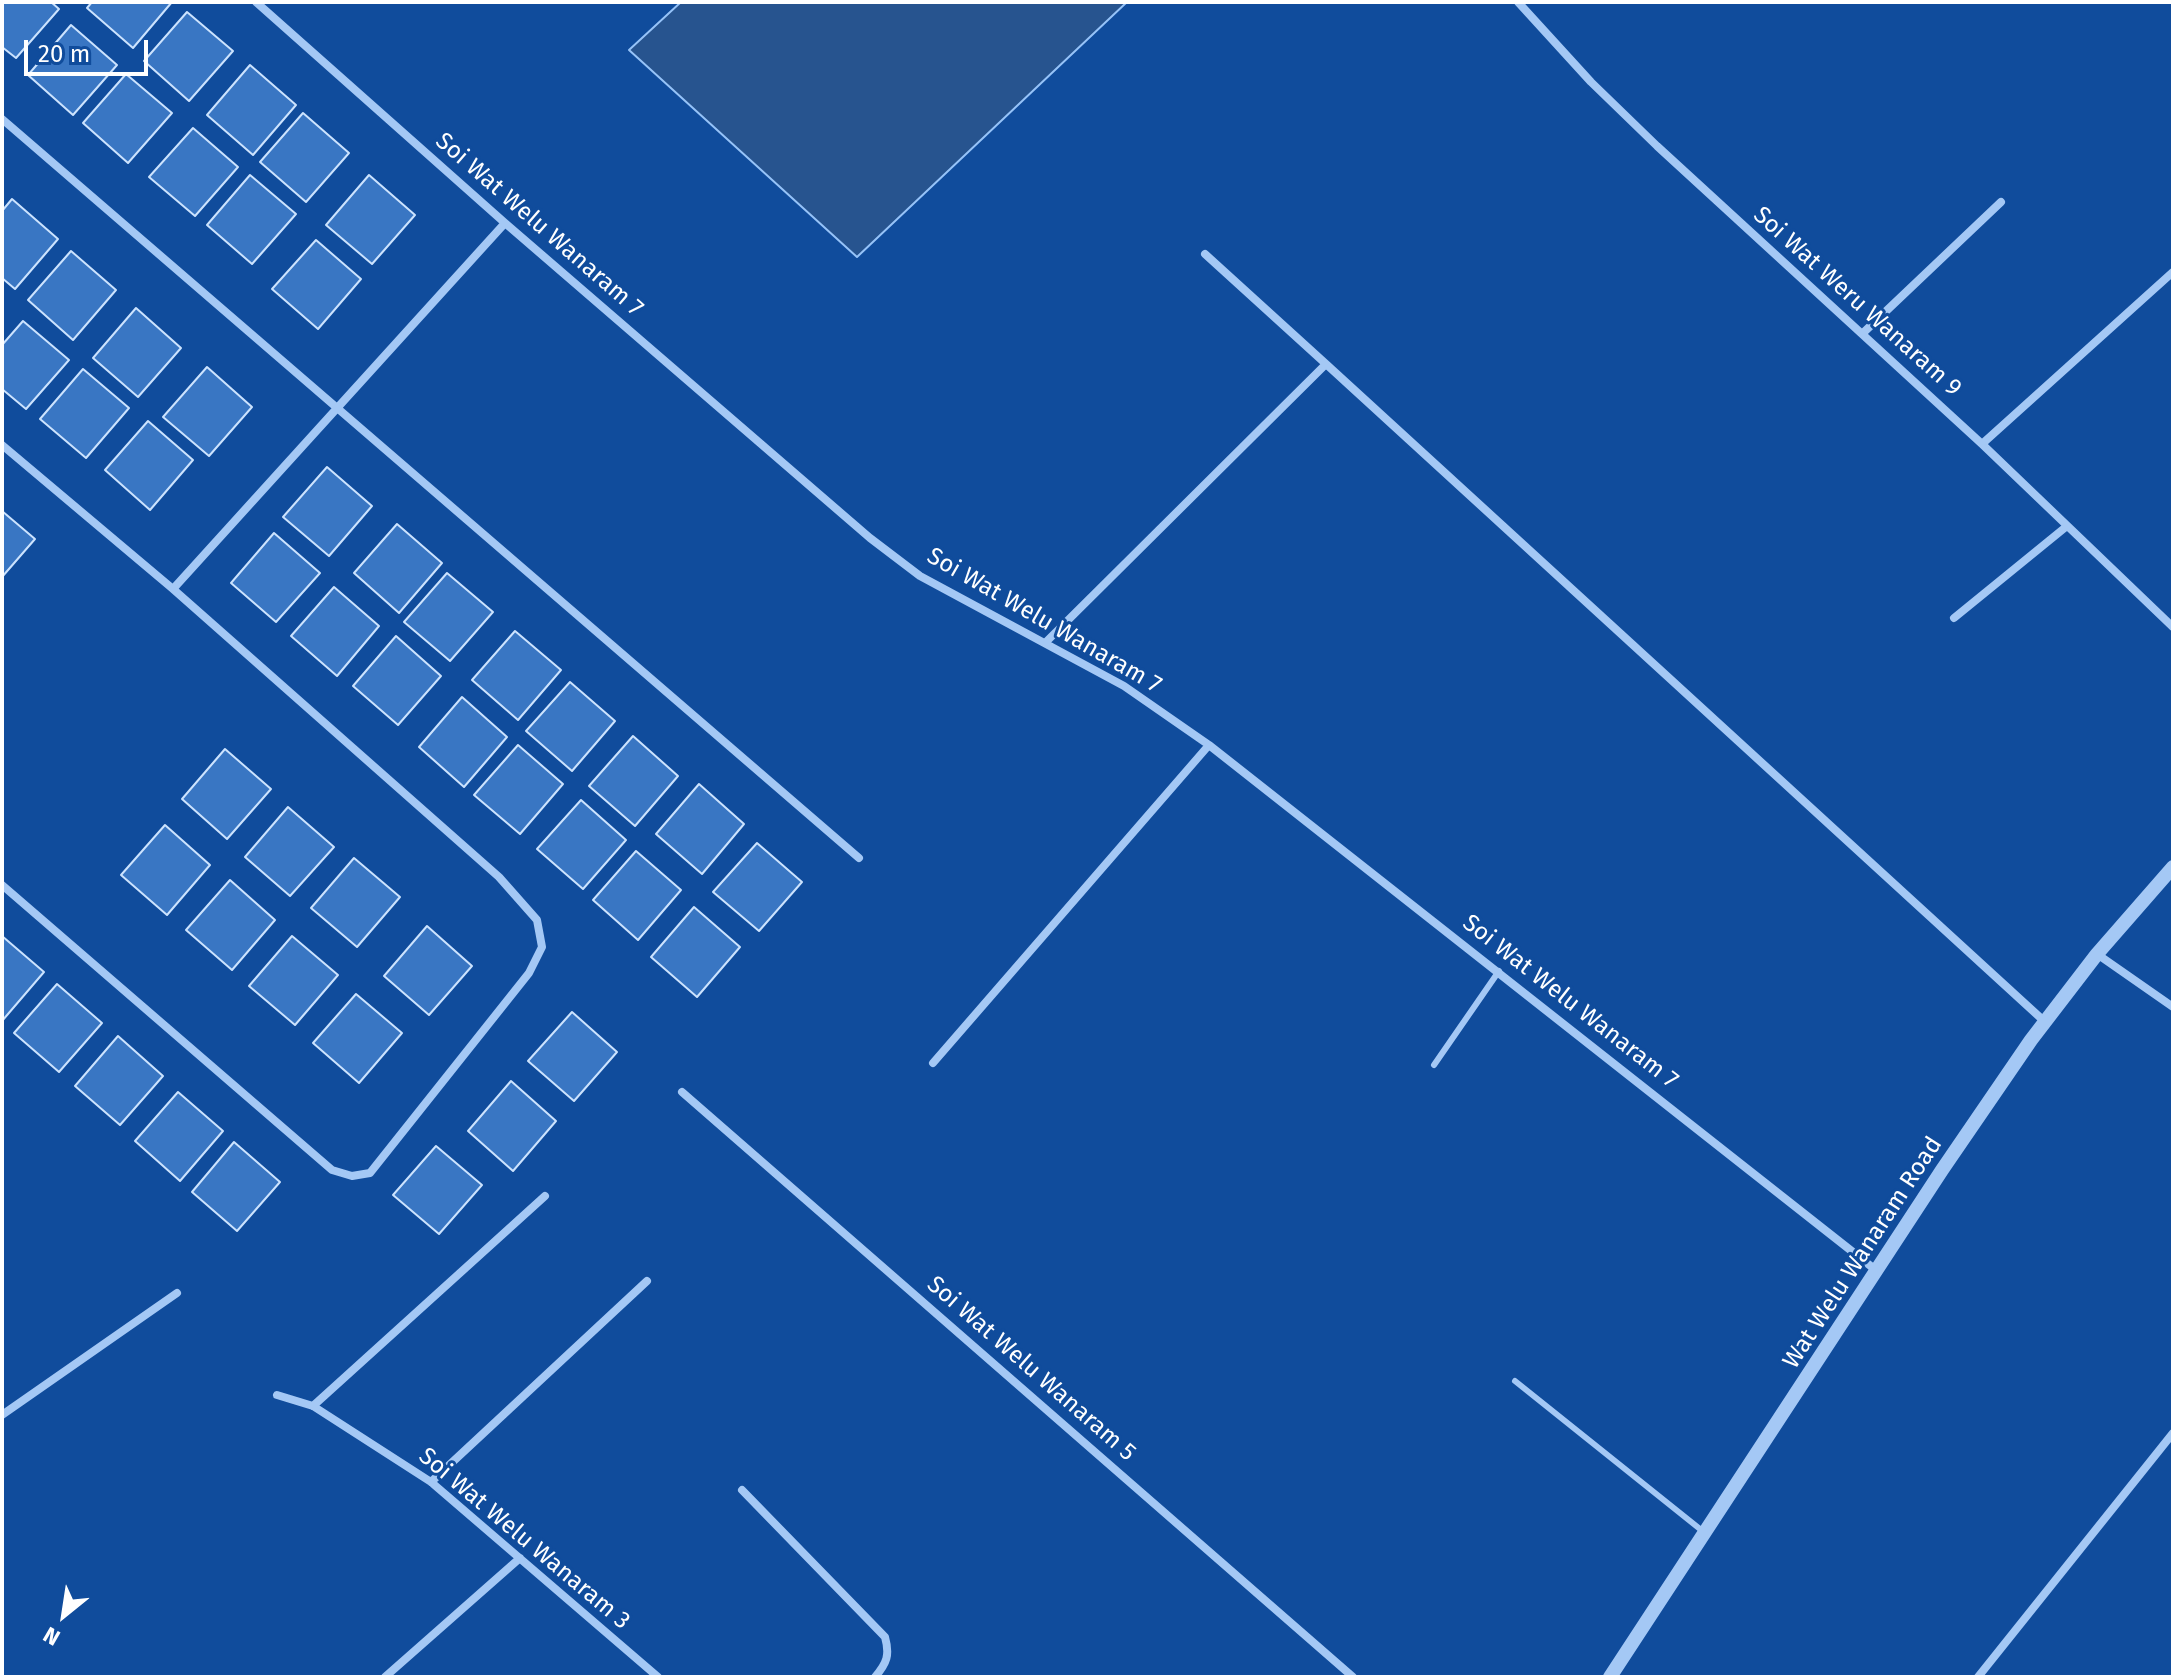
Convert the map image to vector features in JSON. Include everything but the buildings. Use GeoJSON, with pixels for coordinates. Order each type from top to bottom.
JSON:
{"type":"FeatureCollection","features":[{"type":"Feature","properties":{"kind":"street","name":"Soi Wat Welu Wanaram 7"},"geometry":{"type":"LineString","coordinates":[[256,2],[505,223],[870,538],[920,576],[1124,686],[1209,745],[1878,1271]]}},
{"type":"Feature","properties":{"kind":"street","name":"Soi Wat Weru Wanaram 9"},"geometry":{"type":"LineString","coordinates":[[1518,2],[1591,82],[1657,146],[1863,333],[2173,627]]}},
{"type":"Feature","properties":{"kind":"street"},"geometry":{"type":"LineString","coordinates":[[2,119],[859,858]]}},
{"type":"Feature","properties":{"kind":"street"},"geometry":{"type":"LineString","coordinates":[[1863,333],[2001,202]]}},
{"type":"Feature","properties":{"kind":"street"},"geometry":{"type":"LineString","coordinates":[[173,589],[505,223]]}},
{"type":"Feature","properties":{"kind":"street"},"geometry":{"type":"LineString","coordinates":[[1205,254],[2044,1021]]}},
{"type":"Feature","properties":{"kind":"street"},"geometry":{"type":"LineString","coordinates":[[1982,444],[2173,272]]}},
{"type":"Feature","properties":{"kind":"street"},"geometry":{"type":"LineString","coordinates":[[1046,642],[1326,364]]}},
{"type":"Feature","properties":{"kind":"street"},"geometry":{"type":"LineString","coordinates":[[2,445],[173,589],[499,877],[537,920],[542,947],[529,973],[370,1173],[352,1176],[332,1170],[2,885]]}},
{"type":"Feature","properties":{"kind":"street"},"geometry":{"type":"LineString","coordinates":[[1954,618],[2067,526]]}},
{"type":"Feature","properties":{"kind":"street"},"geometry":{"type":"LineString","coordinates":[[933,1063],[1209,745]]}},
{"type":"Feature","properties":{"kind":"street","name":"Wat Welu Wanaram Road"},"geometry":{"type":"LineString","coordinates":[[1611,1677],[1942,1170],[2044,1021],[2173,867]]}},
{"type":"Feature","properties":{"kind":"street"},"geometry":{"type":"LineString","coordinates":[[2097,954],[2173,1007]]}},
{"type":"Feature","properties":{"kind":"street","name":"Soi Wat Welu Wanaram 5"},"geometry":{"type":"LineString","coordinates":[[682,1092],[1353,1677]]}},
{"type":"Feature","properties":{"kind":"street"},"geometry":{"type":"LineString","coordinates":[[313,1406],[545,1196]]}},
{"type":"Feature","properties":{"kind":"street"},"geometry":{"type":"LineString","coordinates":[[431,1482],[647,1281]]}},
{"type":"Feature","properties":{"kind":"street"},"geometry":{"type":"LineString","coordinates":[[2,1415],[177,1293]]}},
{"type":"Feature","properties":{"kind":"street","name":"Soi Wat Welu Wanaram 3"},"geometry":{"type":"LineString","coordinates":[[277,1395],[313,1406],[431,1482],[658,1677]]}},
{"type":"Feature","properties":{"kind":"street"},"geometry":{"type":"LineString","coordinates":[[1978,1677],[2173,1433]]}},
{"type":"Feature","properties":{"kind":"street"},"geometry":{"type":"LineString","coordinates":[[742,1490],[885,1637],[889,1653],[875,1677]]}},
{"type":"Feature","properties":{"kind":"street"},"geometry":{"type":"LineString","coordinates":[[385,1677],[520,1558]]}},
{"type":"Feature","properties":{"kind":"lane"},"geometry":{"type":"LineString","coordinates":[[1434,1065],[1499,971]]}},
{"type":"Feature","properties":{"kind":"lane"},"geometry":{"type":"LineString","coordinates":[[1515,1381],[1705,1533]]}},
{"type":"Feature","properties":{"kind":"water"},"geometry":{"type":"Polygon","coordinates":[[[681,2],[1127,2],[857,257],[629,50],[681,2]]]}}]}
